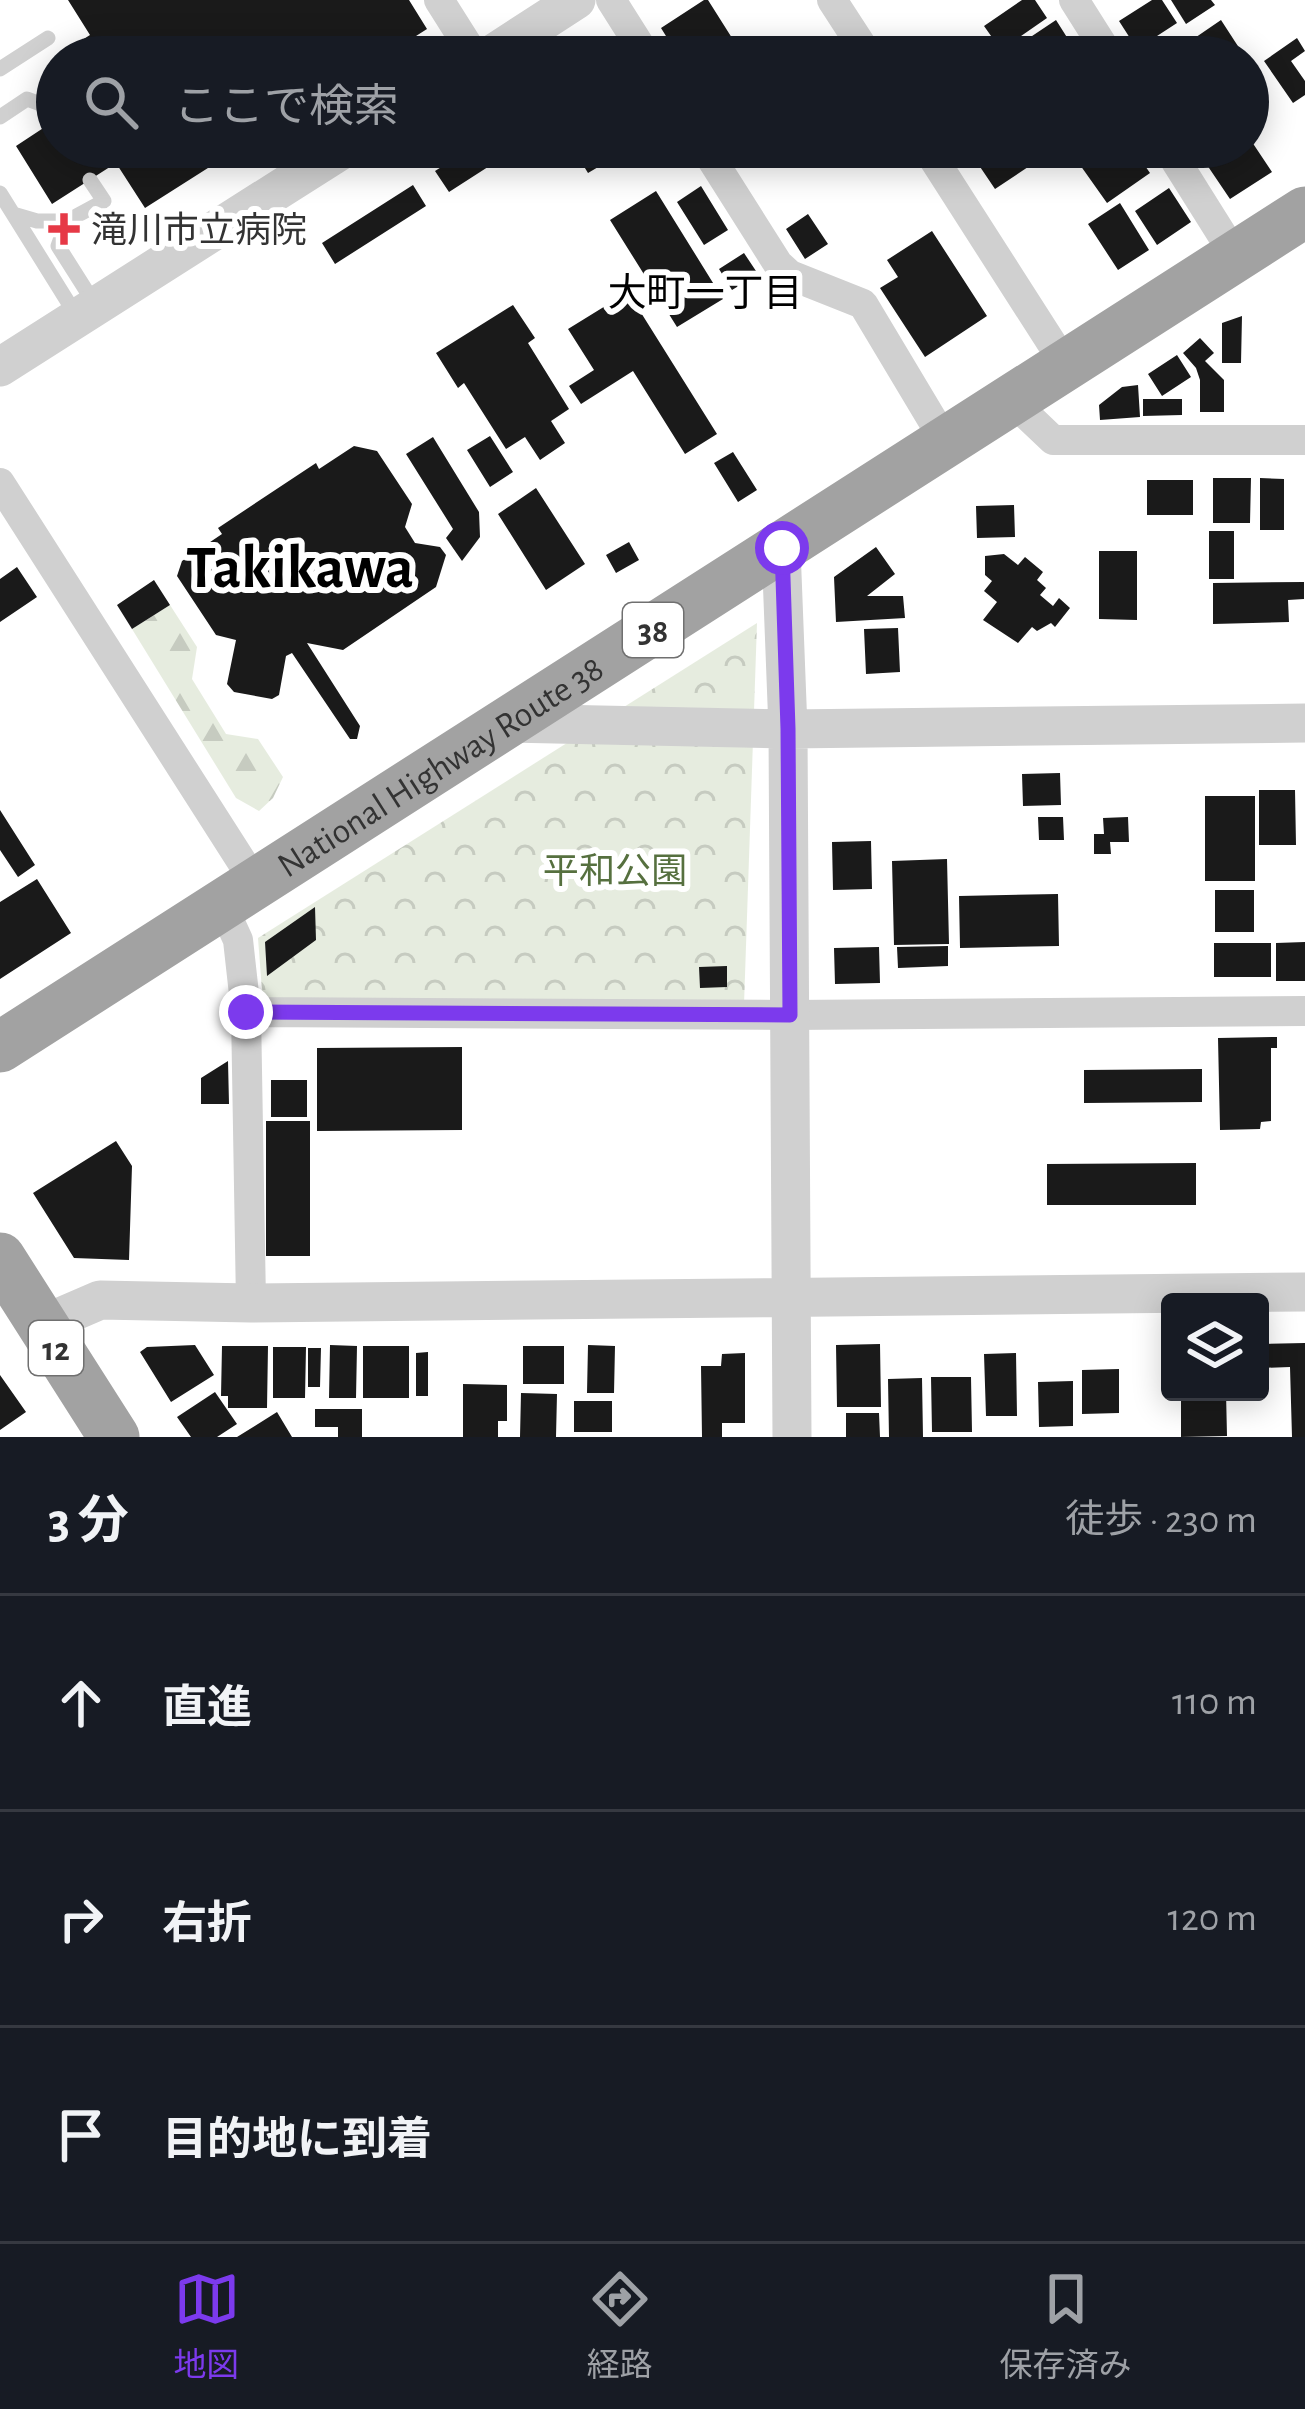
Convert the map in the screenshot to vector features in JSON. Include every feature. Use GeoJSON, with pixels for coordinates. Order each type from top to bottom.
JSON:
{"type":"FeatureCollection","features":[{"type":"Feature","properties":{"kind":"highway","name":"National Highway Route 38"},"geometry":{"type":"LineString","coordinates":[[0,1047],[1305,212]]}},
{"type":"Feature","properties":{"kind":"highway","name":"12"},"geometry":{"type":"LineString","coordinates":[[0,1259],[114,1437]]}},
{"type":"Feature","properties":{"kind":"street"},"geometry":{"type":"LineString","coordinates":[[439,0],[462,36]]}},
{"type":"Feature","properties":{"kind":"street"},"geometry":{"type":"LineString","coordinates":[[520,36],[576,0]]}},
{"type":"Feature","properties":{"kind":"street"},"geometry":{"type":"LineString","coordinates":[[611,0],[634,36]]}},
{"type":"Feature","properties":{"kind":"street"},"geometry":{"type":"LineString","coordinates":[[832,0],[855,36]]}},
{"type":"Feature","properties":{"kind":"street"},"geometry":{"type":"LineString","coordinates":[[1074,0],[1097,36]]}},
{"type":"Feature","properties":{"kind":"street"},"geometry":{"type":"LineString","coordinates":[[0,367],[313,168]]}},
{"type":"Feature","properties":{"kind":"street"},"geometry":{"type":"LineString","coordinates":[[717,168],[778,264],[790,275],[863,304],[945,441]]}},
{"type":"Feature","properties":{"kind":"street"},"geometry":{"type":"LineString","coordinates":[[939,168],[1065,364]]}},
{"type":"Feature","properties":{"kind":"street"},"geometry":{"type":"LineString","coordinates":[[1180,168],[1236,257]]}},
{"type":"Feature","properties":{"kind":"street"},"geometry":{"type":"LineString","coordinates":[[1010,399],[1053,440],[1305,440]]}},
{"type":"Feature","properties":{"kind":"street"},"geometry":{"type":"LineString","coordinates":[[0,483],[239,894],[238,940],[246,1012],[250,1303]]}},
{"type":"Feature","properties":{"kind":"street"},"geometry":{"type":"LineString","coordinates":[[782,548],[788,729],[792,1437]]}},
{"type":"Feature","properties":{"kind":"street"},"geometry":{"type":"LineString","coordinates":[[506,723],[788,729],[1305,723]]}},
{"type":"Feature","properties":{"kind":"street"},"geometry":{"type":"LineString","coordinates":[[246,1012],[1305,1011]]}},
{"type":"Feature","properties":{"kind":"street"},"geometry":{"type":"LineString","coordinates":[[42,1325],[100,1300],[250,1303],[1305,1292]]}},
{"type":"Feature","properties":{"kind":"lane"},"geometry":{"type":"LineString","coordinates":[[0,69],[36,46]]}},
{"type":"Feature","properties":{"kind":"lane"},"geometry":{"type":"LineString","coordinates":[[0,117],[27,99],[36,102]]}},
{"type":"Feature","properties":{"kind":"lane"},"geometry":{"type":"LineString","coordinates":[[13,214],[37,221],[67,221],[104,201],[90,180]]}},
{"type":"Feature","properties":{"kind":"lane"},"geometry":{"type":"LineString","coordinates":[[0,193],[87,311]]}},
{"type":"Feature","properties":{"kind":"lane"},"geometry":{"type":"LineString","coordinates":[[67,221],[58,246],[87,311]]}},
{"type":"Feature","properties":{"kind":"green space"},"geometry":{"type":"Polygon","coordinates":[[[170,605],[197,647],[192,679],[226,734],[258,739],[283,777],[273,798],[259,811],[236,798],[132,629],[170,605]]]}},
{"type":"Feature","properties":{"kind":"green space","name":"平和公園"},"geometry":{"type":"Polygon","coordinates":[[[757,623],[744,1005],[263,1004],[258,938],[757,623]]]}},
{"type":"Feature","properties":{"kind":"building"},"geometry":{"type":"Polygon","coordinates":[[[68,0],[409,0],[427,29],[416,36],[90,35],[68,0]]]}},
{"type":"Feature","properties":{"kind":"building"},"geometry":{"type":"Polygon","coordinates":[[[708,0],[731,36],[666,36],[661,28],[708,0]]]}},
{"type":"Feature","properties":{"kind":"building"},"geometry":{"type":"Polygon","coordinates":[[[1022,0],[1035,0],[1047,18],[1021,36],[991,36],[984,26],[1022,0]]]}},
{"type":"Feature","properties":{"kind":"building"},"geometry":{"type":"Polygon","coordinates":[[[1152,0],[1162,0],[1177,23],[1157,36],[1129,36],[1119,21],[1152,0]]]}},
{"type":"Feature","properties":{"kind":"building"},"geometry":{"type":"Polygon","coordinates":[[[1171,0],[1211,0],[1215,5],[1186,24],[1171,0]]]}},
{"type":"Feature","properties":{"kind":"building"},"geometry":{"type":"Polygon","coordinates":[[[1056,20],[1066,36],[1032,36],[1056,20]]]}},
{"type":"Feature","properties":{"kind":"building"},"geometry":{"type":"Polygon","coordinates":[[[1221,20],[1231,36],[1198,36],[1221,20]]]}},
{"type":"Feature","properties":{"kind":"building"},"geometry":{"type":"Polygon","coordinates":[[[1297,38],[1305,51],[1291,61],[1305,81],[1305,95],[1293,103],[1269,68],[1269,58],[1297,38]]]}},
{"type":"Feature","properties":{"kind":"building"},"geometry":{"type":"Polygon","coordinates":[[[36,133],[36,168],[108,168],[52,204],[16,146],[36,133]]]}},
{"type":"Feature","properties":{"kind":"building"},"geometry":{"type":"Polygon","coordinates":[[[119,168],[208,168],[145,208],[119,168]]]}},
{"type":"Feature","properties":{"kind":"building"},"geometry":{"type":"Polygon","coordinates":[[[440,168],[486,168],[449,192],[435,171],[440,168]]]}},
{"type":"Feature","properties":{"kind":"building"},"geometry":{"type":"Polygon","coordinates":[[[981,168],[1026,168],[995,189],[981,168]]]}},
{"type":"Feature","properties":{"kind":"building"},"geometry":{"type":"Polygon","coordinates":[[[1082,168],[1147,168],[1150,173],[1107,203],[1082,168]]]}},
{"type":"Feature","properties":{"kind":"building"},"geometry":{"type":"Polygon","coordinates":[[[1209,168],[1269,168],[1272,172],[1230,199],[1209,168]]]}},
{"type":"Feature","properties":{"kind":"building"},"geometry":{"type":"Polygon","coordinates":[[[413,185],[426,206],[335,264],[322,243],[413,185]]]}},
{"type":"Feature","properties":{"kind":"building"},"geometry":{"type":"Polygon","coordinates":[[[701,186],[728,230],[704,245],[677,202],[701,186]]]}},
{"type":"Feature","properties":{"kind":"building"},"geometry":{"type":"Polygon","coordinates":[[[1169,188],[1191,222],[1157,245],[1135,211],[1169,188]]]}},
{"type":"Feature","properties":{"kind":"building"},"geometry":{"type":"Polygon","coordinates":[[[656,191],[723,299],[677,327],[610,220],[656,191]]]}},
{"type":"Feature","properties":{"kind":"building"},"geometry":{"type":"Polygon","coordinates":[[[1120,203],[1149,250],[1118,270],[1088,224],[1120,203]]]}},
{"type":"Feature","properties":{"kind":"building"},"geometry":{"type":"Polygon","coordinates":[[[808,214],[828,244],[805,259],[786,229],[808,214]]]}},
{"type":"Feature","properties":{"kind":"building"},"geometry":{"type":"Polygon","coordinates":[[[932,231],[987,316],[925,357],[880,288],[898,277],[887,260],[932,231]]]}},
{"type":"Feature","properties":{"kind":"building"},"geometry":{"type":"Polygon","coordinates":[[[744,253],[758,274],[732,290],[719,269],[744,253]]]}},
{"type":"Feature","properties":{"kind":"building"},"geometry":{"type":"Polygon","coordinates":[[[628,292],[717,434],[685,454],[633,371],[581,404],[569,386],[594,370],[568,329],[628,292]]]}},
{"type":"Feature","properties":{"kind":"building"},"geometry":{"type":"Polygon","coordinates":[[[513,305],[535,338],[528,343],[569,409],[551,421],[565,443],[540,460],[525,437],[506,449],[464,383],[458,388],[436,353],[513,305]]]}},
{"type":"Feature","properties":{"kind":"building"},"geometry":{"type":"Polygon","coordinates":[[[1242,316],[1241,363],[1222,363],[1222,323],[1242,316]]]}},
{"type":"Feature","properties":{"kind":"building"},"geometry":{"type":"Polygon","coordinates":[[[1200,338],[1214,353],[1205,361],[1224,380],[1224,412],[1200,412],[1200,380],[1183,353],[1200,338]]]}},
{"type":"Feature","properties":{"kind":"building"},"geometry":{"type":"Polygon","coordinates":[[[1177,355],[1191,377],[1162,396],[1148,374],[1177,355]]]}},
{"type":"Feature","properties":{"kind":"building"},"geometry":{"type":"Polygon","coordinates":[[[1138,385],[1140,417],[1100,420],[1099,405],[1122,387],[1138,385]]]}},
{"type":"Feature","properties":{"kind":"building"},"geometry":{"type":"Polygon","coordinates":[[[1143,399],[1182,399],[1182,415],[1143,416],[1143,399]]]}},
{"type":"Feature","properties":{"kind":"building"},"geometry":{"type":"Polygon","coordinates":[[[490,436],[513,472],[490,487],[467,450],[490,436]]]}},
{"type":"Feature","properties":{"kind":"building"},"geometry":{"type":"Polygon","coordinates":[[[433,437],[479,512],[480,537],[462,561],[446,538],[453,529],[406,454],[433,437]]]}},
{"type":"Feature","properties":{"kind":"building"},"geometry":{"type":"Polygon","coordinates":[[[354,446],[377,451],[412,504],[405,527],[415,543],[440,547],[446,555],[436,587],[343,650],[307,643],[360,726],[357,739],[350,739],[292,653],[286,656],[279,695],[272,699],[234,692],[227,684],[236,640],[216,635],[177,576],[182,561],[222,534],[218,528],[316,463],[319,469],[354,446]]]}},
{"type":"Feature","properties":{"kind":"building"},"geometry":{"type":"Polygon","coordinates":[[[733,452],[757,490],[738,502],[714,463],[733,452]]]}},
{"type":"Feature","properties":{"kind":"building"},"geometry":{"type":"Polygon","coordinates":[[[1213,478],[1251,478],[1250,523],[1213,523],[1213,478]]]}},
{"type":"Feature","properties":{"kind":"building"},"geometry":{"type":"Polygon","coordinates":[[[1260,478],[1284,479],[1284,530],[1260,530],[1260,478]]]}},
{"type":"Feature","properties":{"kind":"building"},"geometry":{"type":"Polygon","coordinates":[[[1147,480],[1193,480],[1193,515],[1147,515],[1147,480]]]}},
{"type":"Feature","properties":{"kind":"building"},"geometry":{"type":"Polygon","coordinates":[[[536,488],[585,564],[546,590],[498,514],[536,488]]]}},
{"type":"Feature","properties":{"kind":"building"},"geometry":{"type":"Polygon","coordinates":[[[1014,505],[1015,537],[977,538],[976,506],[1014,505]]]}},
{"type":"Feature","properties":{"kind":"building"},"geometry":{"type":"Polygon","coordinates":[[[1209,531],[1234,531],[1234,579],[1209,579],[1209,531]]]}},
{"type":"Feature","properties":{"kind":"building"},"geometry":{"type":"Polygon","coordinates":[[[629,542],[639,560],[616,573],[606,555],[629,542]]]}},
{"type":"Feature","properties":{"kind":"building"},"geometry":{"type":"Polygon","coordinates":[[[876,547],[895,574],[867,596],[903,596],[905,618],[836,622],[834,577],[876,547]]]}},
{"type":"Feature","properties":{"kind":"building"},"geometry":{"type":"Polygon","coordinates":[[[1099,551],[1137,551],[1137,620],[1099,619],[1099,551]]]}},
{"type":"Feature","properties":{"kind":"building"},"geometry":{"type":"Polygon","coordinates":[[[1004,554],[1018,565],[1025,557],[1043,572],[1037,580],[1046,588],[1040,595],[1053,606],[1059,598],[1070,608],[1055,627],[1051,623],[1037,631],[1032,627],[1018,643],[983,620],[997,602],[984,591],[992,581],[985,575],[985,556],[1004,554]]]}},
{"type":"Feature","properties":{"kind":"building"},"geometry":{"type":"Polygon","coordinates":[[[17,567],[37,597],[0,622],[0,579],[17,567]]]}},
{"type":"Feature","properties":{"kind":"building"},"geometry":{"type":"Polygon","coordinates":[[[154,580],[170,605],[132,629],[117,605],[154,580]]]}},
{"type":"Feature","properties":{"kind":"building"},"geometry":{"type":"Polygon","coordinates":[[[1304,582],[1304,599],[1288,600],[1289,622],[1213,624],[1213,583],[1304,582]]]}},
{"type":"Feature","properties":{"kind":"building"},"geometry":{"type":"Polygon","coordinates":[[[898,628],[900,672],[866,674],[864,629],[898,628]]]}},
{"type":"Feature","properties":{"kind":"building"},"geometry":{"type":"Polygon","coordinates":[[[1060,773],[1061,805],[1023,806],[1022,774],[1060,773]]]}},
{"type":"Feature","properties":{"kind":"building"},"geometry":{"type":"Polygon","coordinates":[[[1259,790],[1295,790],[1296,845],[1259,845],[1259,790]]]}},
{"type":"Feature","properties":{"kind":"building"},"geometry":{"type":"Polygon","coordinates":[[[1205,796],[1255,796],[1255,881],[1205,881],[1205,796]]]}},
{"type":"Feature","properties":{"kind":"building"},"geometry":{"type":"Polygon","coordinates":[[[0,810],[35,865],[18,877],[0,850],[0,810]]]}},
{"type":"Feature","properties":{"kind":"building"},"geometry":{"type":"Polygon","coordinates":[[[1038,817],[1063,817],[1064,840],[1039,840],[1038,817]]]}},
{"type":"Feature","properties":{"kind":"building"},"geometry":{"type":"Polygon","coordinates":[[[1128,817],[1129,842],[1110,842],[1111,854],[1094,854],[1094,834],[1104,834],[1103,818],[1128,817]]]}},
{"type":"Feature","properties":{"kind":"building"},"geometry":{"type":"Polygon","coordinates":[[[871,841],[872,889],[833,890],[832,842],[871,841]]]}},
{"type":"Feature","properties":{"kind":"building"},"geometry":{"type":"Polygon","coordinates":[[[947,859],[949,944],[894,945],[892,861],[947,859]]]}},
{"type":"Feature","properties":{"kind":"building"},"geometry":{"type":"Polygon","coordinates":[[[37,879],[71,933],[0,979],[0,902],[37,879]]]}},
{"type":"Feature","properties":{"kind":"building"},"geometry":{"type":"Polygon","coordinates":[[[1215,890],[1254,890],[1254,932],[1215,932],[1215,890]]]}},
{"type":"Feature","properties":{"kind":"building"},"geometry":{"type":"Polygon","coordinates":[[[1058,894],[1059,946],[960,948],[959,896],[1058,894]]]}},
{"type":"Feature","properties":{"kind":"building"},"geometry":{"type":"Polygon","coordinates":[[[315,907],[316,940],[267,976],[265,942],[315,907]]]}},
{"type":"Feature","properties":{"kind":"building"},"geometry":{"type":"Polygon","coordinates":[[[1305,942],[1305,981],[1276,981],[1276,943],[1305,942]]]}},
{"type":"Feature","properties":{"kind":"building"},"geometry":{"type":"Polygon","coordinates":[[[1214,943],[1271,943],[1271,977],[1214,977],[1214,943]]]}},
{"type":"Feature","properties":{"kind":"building"},"geometry":{"type":"Polygon","coordinates":[[[948,946],[948,966],[898,968],[897,947],[948,946]]]}},
{"type":"Feature","properties":{"kind":"building"},"geometry":{"type":"Polygon","coordinates":[[[879,947],[880,983],[835,984],[834,948],[879,947]]]}},
{"type":"Feature","properties":{"kind":"building"},"geometry":{"type":"Polygon","coordinates":[[[727,966],[727,987],[700,988],[699,967],[727,966]]]}},
{"type":"Feature","properties":{"kind":"building"},"geometry":{"type":"Polygon","coordinates":[[[1277,1037],[1277,1048],[1271,1048],[1271,1121],[1261,1122],[1260,1129],[1220,1130],[1218,1038],[1277,1037]]]}},
{"type":"Feature","properties":{"kind":"building"},"geometry":{"type":"Polygon","coordinates":[[[462,1047],[462,1130],[317,1131],[317,1048],[462,1047]]]}},
{"type":"Feature","properties":{"kind":"building"},"geometry":{"type":"Polygon","coordinates":[[[228,1061],[229,1104],[201,1104],[201,1078],[228,1061]]]}},
{"type":"Feature","properties":{"kind":"building"},"geometry":{"type":"Polygon","coordinates":[[[1202,1069],[1202,1102],[1084,1103],[1084,1070],[1202,1069]]]}},
{"type":"Feature","properties":{"kind":"building"},"geometry":{"type":"Polygon","coordinates":[[[271,1080],[307,1080],[307,1117],[271,1117],[271,1080]]]}},
{"type":"Feature","properties":{"kind":"building"},"geometry":{"type":"Polygon","coordinates":[[[266,1121],[310,1121],[310,1256],[266,1256],[266,1121]]]}},
{"type":"Feature","properties":{"kind":"building"},"geometry":{"type":"Polygon","coordinates":[[[116,1141],[132,1166],[129,1260],[74,1258],[33,1193],[116,1141]]]}},
{"type":"Feature","properties":{"kind":"building"},"geometry":{"type":"Polygon","coordinates":[[[1196,1163],[1196,1205],[1047,1205],[1047,1164],[1196,1163]]]}},
{"type":"Feature","properties":{"kind":"building"},"geometry":{"type":"Polygon","coordinates":[[[1305,1343],[1305,1437],[1292,1437],[1290,1367],[1269,1368],[1269,1344],[1305,1343]]]}},
{"type":"Feature","properties":{"kind":"building"},"geometry":{"type":"Polygon","coordinates":[[[880,1344],[881,1407],[837,1407],[836,1345],[880,1344]]]}},
{"type":"Feature","properties":{"kind":"building"},"geometry":{"type":"Polygon","coordinates":[[[195,1345],[214,1375],[171,1402],[140,1352],[147,1347],[195,1345]]]}},
{"type":"Feature","properties":{"kind":"building"},"geometry":{"type":"Polygon","coordinates":[[[330,1345],[357,1346],[356,1398],[329,1398],[330,1345]]]}},
{"type":"Feature","properties":{"kind":"building"},"geometry":{"type":"Polygon","coordinates":[[[588,1345],[615,1346],[614,1393],[587,1393],[588,1345]]]}},
{"type":"Feature","properties":{"kind":"building"},"geometry":{"type":"Polygon","coordinates":[[[222,1346],[268,1346],[267,1408],[228,1408],[228,1396],[221,1396],[222,1346]]]}},
{"type":"Feature","properties":{"kind":"building"},"geometry":{"type":"Polygon","coordinates":[[[363,1346],[409,1346],[409,1398],[363,1398],[363,1346]]]}},
{"type":"Feature","properties":{"kind":"building"},"geometry":{"type":"Polygon","coordinates":[[[523,1346],[564,1346],[564,1384],[523,1384],[523,1346]]]}},
{"type":"Feature","properties":{"kind":"building"},"geometry":{"type":"Polygon","coordinates":[[[273,1347],[306,1347],[305,1398],[273,1398],[273,1347]]]}},
{"type":"Feature","properties":{"kind":"building"},"geometry":{"type":"Polygon","coordinates":[[[308,1348],[321,1348],[320,1387],[308,1387],[308,1348]]]}},
{"type":"Feature","properties":{"kind":"building"},"geometry":{"type":"Polygon","coordinates":[[[428,1352],[428,1396],[416,1396],[416,1353],[428,1352]]]}},
{"type":"Feature","properties":{"kind":"building"},"geometry":{"type":"Polygon","coordinates":[[[745,1353],[745,1423],[722,1423],[722,1437],[702,1437],[701,1366],[721,1366],[722,1354],[745,1353]]]}},
{"type":"Feature","properties":{"kind":"building"},"geometry":{"type":"Polygon","coordinates":[[[1016,1353],[1017,1416],[986,1416],[984,1354],[1016,1353]]]}},
{"type":"Feature","properties":{"kind":"building"},"geometry":{"type":"Polygon","coordinates":[[[1119,1369],[1119,1413],[1082,1414],[1082,1370],[1119,1369]]]}},
{"type":"Feature","properties":{"kind":"building"},"geometry":{"type":"Polygon","coordinates":[[[0,1375],[26,1412],[0,1430],[0,1375]]]}},
{"type":"Feature","properties":{"kind":"building"},"geometry":{"type":"Polygon","coordinates":[[[931,1377],[971,1377],[972,1432],[932,1432],[931,1377]]]}},
{"type":"Feature","properties":{"kind":"building"},"geometry":{"type":"Polygon","coordinates":[[[922,1378],[923,1437],[889,1437],[888,1379],[922,1378]]]}},
{"type":"Feature","properties":{"kind":"building"},"geometry":{"type":"Polygon","coordinates":[[[1073,1381],[1073,1426],[1039,1427],[1038,1382],[1073,1381]]]}},
{"type":"Feature","properties":{"kind":"building"},"geometry":{"type":"Polygon","coordinates":[[[463,1384],[507,1385],[507,1421],[498,1421],[498,1437],[463,1437],[463,1384]]]}},
{"type":"Feature","properties":{"kind":"building"},"geometry":{"type":"Polygon","coordinates":[[[215,1392],[237,1424],[217,1437],[191,1437],[177,1417],[215,1392]]]}},
{"type":"Feature","properties":{"kind":"building"},"geometry":{"type":"Polygon","coordinates":[[[521,1393],[557,1394],[556,1437],[520,1437],[521,1393]]]}},
{"type":"Feature","properties":{"kind":"building"},"geometry":{"type":"Polygon","coordinates":[[[574,1401],[612,1401],[612,1432],[574,1432],[574,1401]]]}},
{"type":"Feature","properties":{"kind":"building"},"geometry":{"type":"Polygon","coordinates":[[[1181,1401],[1226,1401],[1227,1436],[1181,1437],[1181,1401]]]}},
{"type":"Feature","properties":{"kind":"building"},"geometry":{"type":"Polygon","coordinates":[[[315,1409],[362,1409],[362,1437],[338,1437],[338,1427],[315,1427],[315,1409]]]}},
{"type":"Feature","properties":{"kind":"building"},"geometry":{"type":"Polygon","coordinates":[[[277,1412],[292,1437],[237,1437],[277,1412]]]}},
{"type":"Feature","properties":{"kind":"building"},"geometry":{"type":"Polygon","coordinates":[[[846,1413],[879,1413],[880,1437],[846,1437],[846,1413]]]}},
{"type":"Feature","properties":{"kind":"place","name":"滝川市立病院"},"geometry":{"type":"Point","coordinates":[64,229]}},
{"type":"Feature","properties":{"kind":"district","name":"大町一丁目"},"geometry":{"type":"Point","coordinates":[705,292]}},
{"type":"Feature","properties":{"kind":"district","name":"Takikawa"},"geometry":{"type":"Point","coordinates":[300,566]}},
{"type":"Feature","properties":{"kind":"route"},"geometry":{"type":"LineString","coordinates":[[246,1012],[790,1015],[782,548]]}}]}
